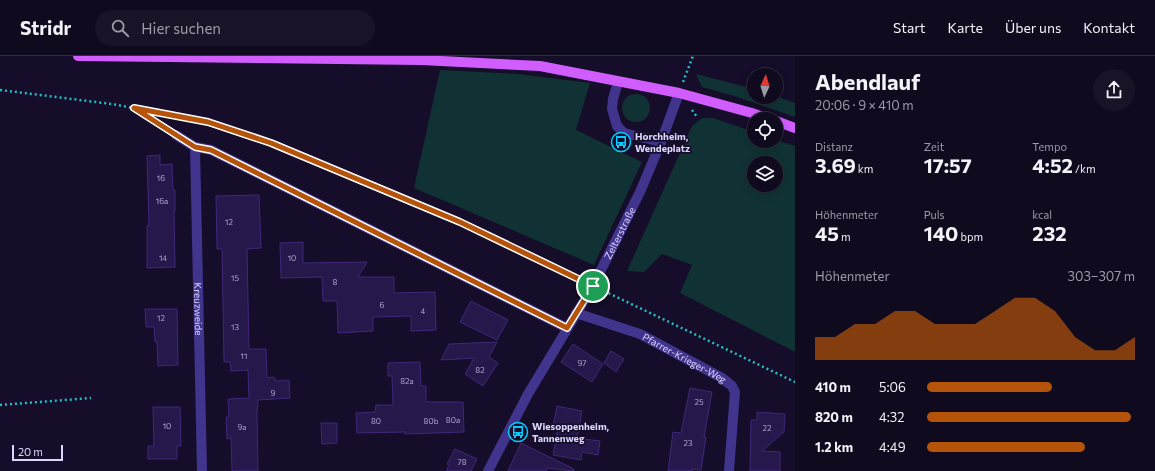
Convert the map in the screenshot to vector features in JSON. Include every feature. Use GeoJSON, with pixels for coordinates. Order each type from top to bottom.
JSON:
{"type":"FeatureCollection","features":[{"type":"Feature","properties":{"kind":"main road"},"geometry":{"type":"LineString","coordinates":[[78,56],[421,60],[540,66],[679,94],[748,112]]}},
{"type":"Feature","properties":{"kind":"main road"},"geometry":{"type":"LineString","coordinates":[[783,124],[795,128]]}},
{"type":"Feature","properties":{"kind":"street"},"geometry":{"type":"LineString","coordinates":[[618,82],[612,109],[617,126],[624,133],[661,142]]}},
{"type":"Feature","properties":{"kind":"street","name":"Zelterstraße"},"geometry":{"type":"LineString","coordinates":[[488,471],[528,394],[593,286],[640,192],[679,94]]}},
{"type":"Feature","properties":{"kind":"street"},"geometry":{"type":"LineString","coordinates":[[176,135],[195,147],[211,150],[567,328]]}},
{"type":"Feature","properties":{"kind":"street","name":"Kreuzweide"},"geometry":{"type":"LineString","coordinates":[[195,147],[202,471]]}},
{"type":"Feature","properties":{"kind":"street","name":"Pfarrer-Krieger-Weg"},"geometry":{"type":"LineString","coordinates":[[576,313],[640,334],[722,378],[732,386],[735,392],[729,471]]}},
{"type":"Feature","properties":{"kind":"path"},"geometry":{"type":"LineString","coordinates":[[679,94],[693,56]]}},
{"type":"Feature","properties":{"kind":"path"},"geometry":{"type":"LineString","coordinates":[[0,90],[112,104],[208,122],[271,143],[460,222],[795,382]]}},
{"type":"Feature","properties":{"kind":"path"},"geometry":{"type":"LineString","coordinates":[[134,108],[176,135]]}},
{"type":"Feature","properties":{"kind":"path"},"geometry":{"type":"LineString","coordinates":[[0,405],[91,398]]}},
{"type":"Feature","properties":{"kind":"green space"},"geometry":{"type":"Polygon","coordinates":[[[440,70],[518,74],[590,83],[576,130],[642,162],[594,265],[414,188],[440,70]]]}},
{"type":"Feature","properties":{"kind":"green space"},"geometry":{"type":"Polygon","coordinates":[[[696,74],[747,87],[747,100],[734,96],[702,87],[696,74]]]}},
{"type":"Feature","properties":{"kind":"green space"},"geometry":{"type":"Polygon","coordinates":[[[636,94],[646,98],[650,108],[646,118],[636,122],[626,118],[622,108],[626,98],[636,94]]]}},
{"type":"Feature","properties":{"kind":"green space"},"geometry":{"type":"Polygon","coordinates":[[[783,99],[795,103],[795,117],[757,104],[783,104],[783,99]]]}},
{"type":"Feature","properties":{"kind":"green space"},"geometry":{"type":"Polygon","coordinates":[[[702,118],[713,118],[747,130],[747,148],[783,148],[783,142],[795,146],[795,352],[680,293],[692,265],[662,254],[644,272],[627,271],[692,126],[702,118]]]}},
{"type":"Feature","properties":{"kind":"building"},"geometry":{"type":"Polygon","coordinates":[[[160,155],[160,165],[172,164],[173,190],[175,190],[175,267],[147,268],[147,226],[149,226],[147,156],[160,155]]]}},
{"type":"Feature","properties":{"kind":"building"},"geometry":{"type":"Polygon","coordinates":[[[259,195],[261,248],[247,249],[249,349],[266,349],[267,378],[274,377],[276,381],[289,380],[290,398],[258,400],[258,471],[232,471],[231,438],[227,439],[226,417],[229,417],[228,399],[249,398],[248,370],[231,371],[230,362],[224,362],[222,249],[217,249],[216,196],[259,195]]]}},
{"type":"Feature","properties":{"kind":"building"},"geometry":{"type":"Polygon","coordinates":[[[303,242],[303,263],[367,262],[358,277],[394,277],[394,293],[435,292],[436,330],[411,331],[411,316],[373,317],[373,331],[338,333],[337,301],[323,301],[322,277],[281,278],[280,243],[303,242]]]}},
{"type":"Feature","properties":{"kind":"building"},"geometry":{"type":"Polygon","coordinates":[[[471,301],[508,320],[497,340],[460,322],[471,301]]]}},
{"type":"Feature","properties":{"kind":"building"},"geometry":{"type":"Polygon","coordinates":[[[145,309],[177,309],[178,365],[158,366],[157,342],[155,342],[154,327],[146,327],[145,309]]]}},
{"type":"Feature","properties":{"kind":"building"},"geometry":{"type":"Polygon","coordinates":[[[497,342],[489,357],[498,363],[483,386],[465,374],[474,358],[441,360],[449,344],[497,342]]]}},
{"type":"Feature","properties":{"kind":"building"},"geometry":{"type":"Polygon","coordinates":[[[573,344],[603,364],[592,382],[561,362],[573,344]]]}},
{"type":"Feature","properties":{"kind":"building"},"geometry":{"type":"Polygon","coordinates":[[[611,351],[624,359],[616,372],[604,363],[611,351]]]}},
{"type":"Feature","properties":{"kind":"building"},"geometry":{"type":"Polygon","coordinates":[[[420,362],[421,386],[426,386],[426,402],[463,402],[464,432],[405,434],[405,432],[357,433],[356,413],[375,412],[376,405],[393,405],[392,376],[388,376],[388,363],[420,362]]]}},
{"type":"Feature","properties":{"kind":"building"},"geometry":{"type":"Polygon","coordinates":[[[690,388],[712,392],[704,437],[706,437],[701,470],[692,469],[692,471],[668,471],[673,432],[681,433],[690,388]]]}},
{"type":"Feature","properties":{"kind":"building"},"geometry":{"type":"Polygon","coordinates":[[[557,406],[582,411],[577,438],[600,441],[598,455],[582,452],[581,460],[553,455],[558,427],[553,426],[557,406]]]}},
{"type":"Feature","properties":{"kind":"building"},"geometry":{"type":"Polygon","coordinates":[[[153,407],[180,407],[181,446],[177,446],[177,459],[148,459],[148,446],[154,446],[153,407]]]}},
{"type":"Feature","properties":{"kind":"building"},"geometry":{"type":"Polygon","coordinates":[[[757,412],[785,414],[784,432],[762,451],[780,452],[780,471],[750,471],[751,420],[757,420],[757,412]]]}},
{"type":"Feature","properties":{"kind":"building"},"geometry":{"type":"Polygon","coordinates":[[[321,423],[337,423],[337,443],[322,444],[321,423]]]}},
{"type":"Feature","properties":{"kind":"building"},"geometry":{"type":"Polygon","coordinates":[[[521,443],[574,469],[574,471],[547,468],[546,471],[508,471],[521,443]]]}},
{"type":"Feature","properties":{"kind":"building"},"geometry":{"type":"Polygon","coordinates":[[[455,449],[477,459],[471,471],[446,471],[449,465],[447,464],[455,449]]]}},
{"type":"Feature","properties":{"kind":"place","name":"Horchheim, Wendeplatz"},"geometry":{"type":"Point","coordinates":[621,142]}},
{"type":"Feature","properties":{"kind":"place","name":"Wiesoppenheim, Tannenweg"},"geometry":{"type":"Point","coordinates":[518,432]}},
{"type":"Feature","properties":{"kind":"route"},"geometry":{"type":"LineString","coordinates":[[134,108],[208,122],[271,143],[460,222],[593,286],[567,328],[211,150],[195,147],[134,108]]}}]}
